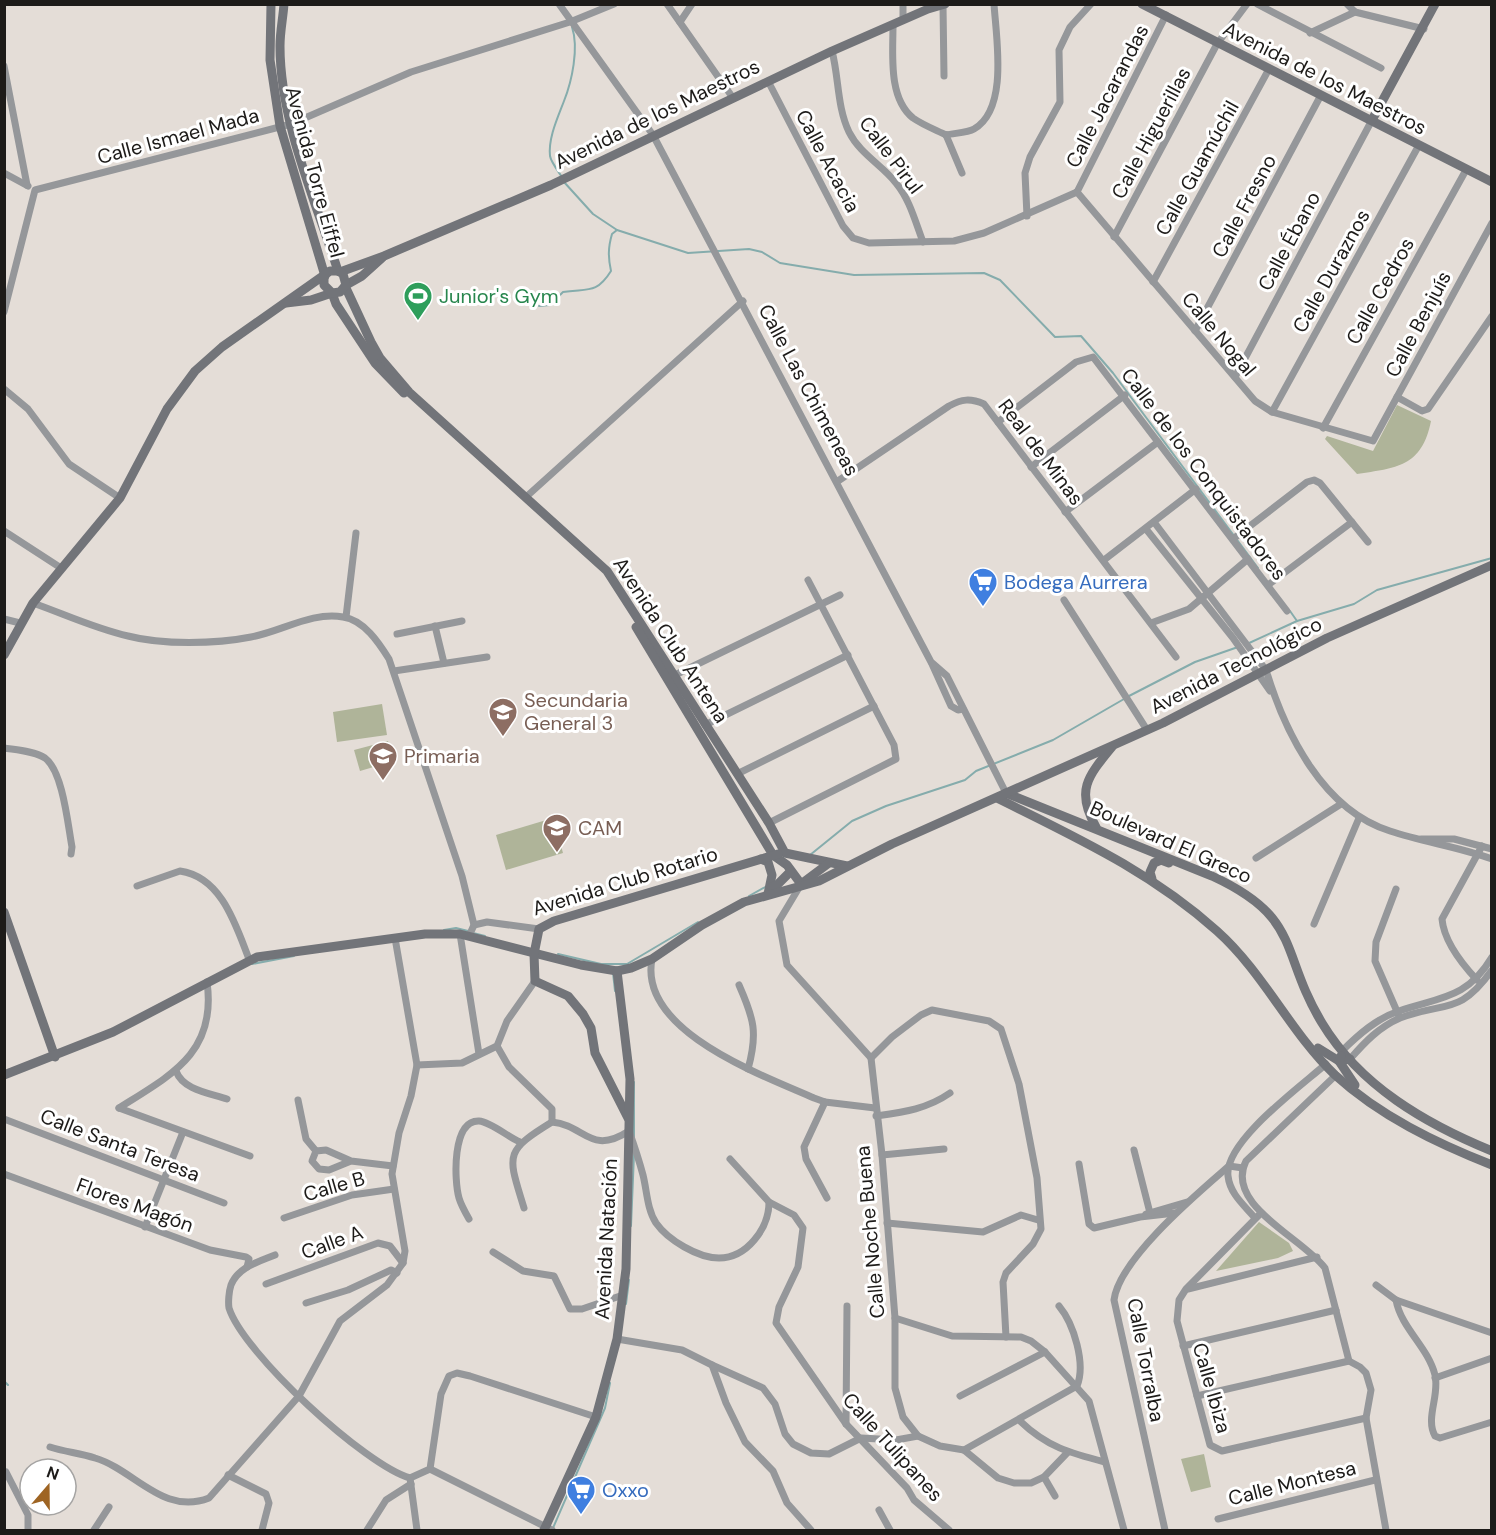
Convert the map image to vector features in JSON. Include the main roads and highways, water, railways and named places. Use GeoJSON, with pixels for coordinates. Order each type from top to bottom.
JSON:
{"type":"FeatureCollection","features":[{"type":"Feature","properties":{"kind":"waterway"},"geometry":{"type":"LineString","coordinates":[[562,177],[550,156],[550,142],[572,74],[575,54],[572,27]]}},
{"type":"Feature","properties":{"kind":"waterway"},"geometry":{"type":"LineString","coordinates":[[564,182],[593,214],[617,230]]}},
{"type":"Feature","properties":{"kind":"waterway"},"geometry":{"type":"LineString","coordinates":[[539,306],[550,305],[563,292],[590,289],[601,284],[611,271],[610,244],[612,234],[617,230],[688,253],[749,249],[762,252],[780,263],[854,275],[984,273],[1000,280],[1055,337],[1081,336],[1113,373],[1258,568]]}},
{"type":"Feature","properties":{"kind":"waterway"},"geometry":{"type":"LineString","coordinates":[[1247,644],[1297,621],[1354,604],[1377,590],[1492,558]]}},
{"type":"Feature","properties":{"kind":"waterway"},"geometry":{"type":"LineString","coordinates":[[1290,611],[1297,621]]}},
{"type":"Feature","properties":{"kind":"waterway"},"geometry":{"type":"LineString","coordinates":[[1129,696],[1195,662],[1238,647]]}},
{"type":"Feature","properties":{"kind":"waterway"},"geometry":{"type":"LineString","coordinates":[[810,855],[852,821],[886,806],[965,780],[976,771],[1053,740],[1124,699]]}},
{"type":"Feature","properties":{"kind":"waterway"},"geometry":{"type":"LineString","coordinates":[[749,896],[767,886]]}},
{"type":"Feature","properties":{"kind":"waterway"},"geometry":{"type":"LineString","coordinates":[[558,954],[601,964],[627,964],[698,922]]}},
{"type":"Feature","properties":{"kind":"waterway"},"geometry":{"type":"LineString","coordinates":[[444,930],[456,928],[468,931]]}},
{"type":"Feature","properties":{"kind":"waterway"},"geometry":{"type":"LineString","coordinates":[[473,933],[485,936]]}},
{"type":"Feature","properties":{"kind":"waterway"},"geometry":{"type":"LineString","coordinates":[[252,964],[294,956]]}},
{"type":"Feature","properties":{"kind":"waterway"},"geometry":{"type":"LineString","coordinates":[[613,973],[615,991]]}},
{"type":"Feature","properties":{"kind":"waterway"},"geometry":{"type":"LineString","coordinates":[[634,1082],[634,1139]]}},
{"type":"Feature","properties":{"kind":"waterway"},"geometry":{"type":"LineString","coordinates":[[631,1226],[634,1154]]}},
{"type":"Feature","properties":{"kind":"waterway"},"geometry":{"type":"LineString","coordinates":[[626,1304],[629,1280]]}},
{"type":"Feature","properties":{"kind":"waterway"},"geometry":{"type":"LineString","coordinates":[[4,1381],[8,1385]]}},
{"type":"Feature","properties":{"kind":"waterway"},"geometry":{"type":"LineString","coordinates":[[553,1528],[605,1408],[610,1383]]}},
{"type":"Feature","properties":{"kind":"place","name":"Junior's Gym"},"geometry":{"type":"Point","coordinates":[418,322]}},
{"type":"Feature","properties":{"kind":"place","name":"Bodega Aurrera"},"geometry":{"type":"Point","coordinates":[983,608]}},
{"type":"Feature","properties":{"kind":"place","name":"Secundaria General 3"},"geometry":{"type":"Point","coordinates":[503,738]}},
{"type":"Feature","properties":{"kind":"place","name":"Primaria"},"geometry":{"type":"Point","coordinates":[383,782]}},
{"type":"Feature","properties":{"kind":"place","name":"CAM"},"geometry":{"type":"Point","coordinates":[557,854]}},
{"type":"Feature","properties":{"kind":"place","name":"Oxxo"},"geometry":{"type":"Point","coordinates":[581,1516]}}]}
